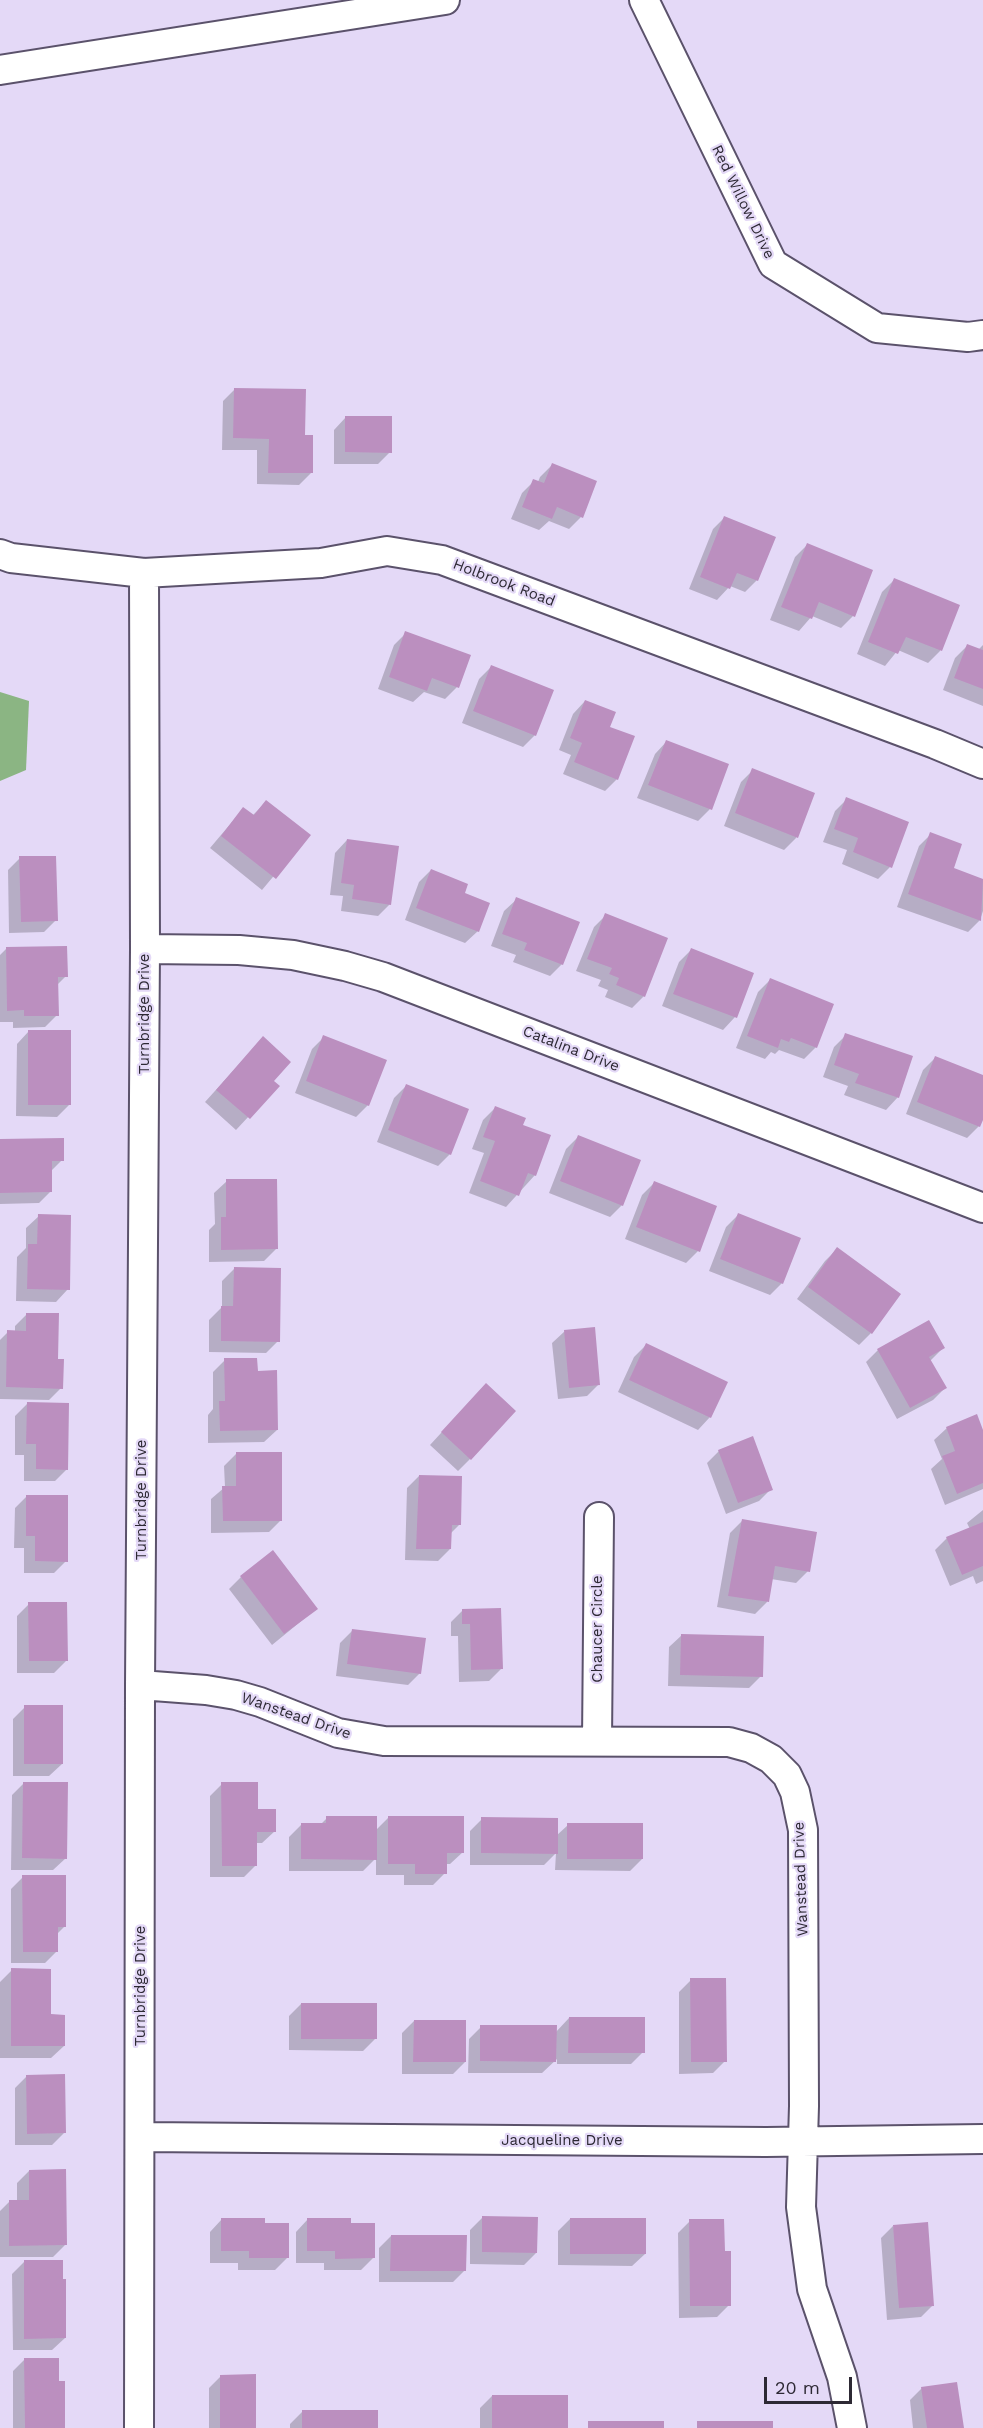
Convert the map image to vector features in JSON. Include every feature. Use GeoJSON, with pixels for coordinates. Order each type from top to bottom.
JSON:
{"type":"FeatureCollection","features":[{"type":"Feature","properties":{"kind":"street"},"geometry":{"type":"LineString","coordinates":[[0,70],[445,0]]}},
{"type":"Feature","properties":{"kind":"street","name":"Red Willow Drive"},"geometry":{"type":"LineString","coordinates":[[644,0],[774,264],[877,328],[968,337],[983,335]]}},
{"type":"Feature","properties":{"kind":"street","name":"Holbrook Road"},"geometry":{"type":"LineString","coordinates":[[0,554],[11,558],[144,573],[321,563],[387,551],[442,560],[983,764]]}},
{"type":"Feature","properties":{"kind":"street","name":"Turnbridge Drive"},"geometry":{"type":"LineString","coordinates":[[139,2428],[140,1685],[145,949],[144,573]]}},
{"type":"Feature","properties":{"kind":"street","name":"Catalina Drive"},"geometry":{"type":"LineString","coordinates":[[145,949],[239,950],[293,955],[383,977],[983,1208]]}},
{"type":"Feature","properties":{"kind":"street","name":"Chaucer Circle"},"geometry":{"type":"LineString","coordinates":[[597,1741],[599,1517]]}},
{"type":"Feature","properties":{"kind":"street","name":"Wanstead Drive"},"geometry":{"type":"LineString","coordinates":[[140,1685],[206,1690],[236,1695],[260,1702],[338,1733],[384,1741],[729,1742],[751,1748],[771,1760],[787,1775],[795,1792],[802,1830],[804,2106],[801,2207],[812,2289],[842,2377],[852,2428]]}},
{"type":"Feature","properties":{"kind":"street","name":"Jacqueline Drive"},"geometry":{"type":"LineString","coordinates":[[141,2137],[802,2141],[983,2139]]}},
{"type":"Feature","properties":{"kind":"green space"},"geometry":{"type":"Polygon","coordinates":[[[0,692],[29,701],[26,770],[0,781],[0,692]]]}},
{"type":"Feature","properties":{"kind":"building"},"geometry":{"type":"Polygon","coordinates":[[[234,388],[306,389],[305,435],[313,435],[313,473],[268,473],[269,439],[233,438],[234,388]]]}},
{"type":"Feature","properties":{"kind":"building"},"geometry":{"type":"Polygon","coordinates":[[[345,416],[392,416],[392,453],[345,452],[345,416]]]}},
{"type":"Feature","properties":{"kind":"building"},"geometry":{"type":"Polygon","coordinates":[[[552,463],[597,481],[583,518],[557,507],[552,519],[522,507],[533,479],[544,483],[552,463]]]}},
{"type":"Feature","properties":{"kind":"building"},"geometry":{"type":"Polygon","coordinates":[[[724,516],[776,537],[758,581],[737,573],[730,589],[700,577],[724,516]]]}},
{"type":"Feature","properties":{"kind":"building"},"geometry":{"type":"Polygon","coordinates":[[[807,543],[873,570],[855,617],[819,602],[812,619],[781,607],[807,543]]]}},
{"type":"Feature","properties":{"kind":"building"},"geometry":{"type":"Polygon","coordinates":[[[894,578],[960,605],[942,651],[906,637],[898,654],[868,642],[894,578]]]}},
{"type":"Feature","properties":{"kind":"building"},"geometry":{"type":"Polygon","coordinates":[[[405,631],[471,655],[459,688],[432,678],[427,691],[389,677],[405,631]]]}},
{"type":"Feature","properties":{"kind":"building"},"geometry":{"type":"Polygon","coordinates":[[[967,644],[983,650],[983,689],[954,678],[967,644]]]}},
{"type":"Feature","properties":{"kind":"building"},"geometry":{"type":"Polygon","coordinates":[[[491,665],[554,690],[536,736],[473,711],[491,665]]]}},
{"type":"Feature","properties":{"kind":"building"},"geometry":{"type":"Polygon","coordinates":[[[585,700],[616,712],[610,727],[635,736],[618,780],[574,762],[582,743],[570,738],[585,700]]]}},
{"type":"Feature","properties":{"kind":"building"},"geometry":{"type":"Polygon","coordinates":[[[666,740],[729,764],[712,810],[648,785],[666,740]]]}},
{"type":"Feature","properties":{"kind":"building"},"geometry":{"type":"Polygon","coordinates":[[[752,768],[815,793],[798,838],[735,813],[752,768]]]}},
{"type":"Feature","properties":{"kind":"building"},"geometry":{"type":"Polygon","coordinates":[[[846,797],[909,822],[892,868],[853,852],[858,838],[834,829],[846,797]]]}},
{"type":"Feature","properties":{"kind":"building"},"geometry":{"type":"Polygon","coordinates":[[[266,800],[311,835],[276,879],[221,836],[243,807],[254,815],[266,800]]]}},
{"type":"Feature","properties":{"kind":"building"},"geometry":{"type":"Polygon","coordinates":[[[930,832],[962,844],[954,868],[983,879],[981,921],[908,894],[930,832]]]}},
{"type":"Feature","properties":{"kind":"building"},"geometry":{"type":"Polygon","coordinates":[[[347,839],[399,846],[391,905],[352,899],[354,885],[341,883],[347,839]]]}},
{"type":"Feature","properties":{"kind":"building"},"geometry":{"type":"Polygon","coordinates":[[[19,856],[56,856],[58,921],[21,922],[19,856]]]}},
{"type":"Feature","properties":{"kind":"building"},"geometry":{"type":"Polygon","coordinates":[[[431,869],[468,884],[465,893],[490,903],[479,932],[416,908],[431,869]]]}},
{"type":"Feature","properties":{"kind":"building"},"geometry":{"type":"Polygon","coordinates":[[[516,897],[580,922],[563,965],[524,950],[527,943],[502,934],[516,897]]]}},
{"type":"Feature","properties":{"kind":"building"},"geometry":{"type":"Polygon","coordinates":[[[605,913],[668,938],[645,997],[616,985],[619,978],[609,974],[612,968],[587,959],[605,913]]]}},
{"type":"Feature","properties":{"kind":"building"},"geometry":{"type":"Polygon","coordinates":[[[67,946],[68,977],[58,977],[59,1016],[24,1016],[24,1010],[7,1011],[6,947],[67,946]]]}},
{"type":"Feature","properties":{"kind":"building"},"geometry":{"type":"Polygon","coordinates":[[[691,948],[754,973],[737,1018],[673,994],[691,948]]]}},
{"type":"Feature","properties":{"kind":"building"},"geometry":{"type":"Polygon","coordinates":[[[770,978],[834,1004],[817,1048],[791,1038],[789,1042],[781,1039],[778,1048],[747,1036],[770,978]]]}},
{"type":"Feature","properties":{"kind":"building"},"geometry":{"type":"Polygon","coordinates":[[[28,1030],[71,1030],[71,1105],[28,1105],[28,1030]]]}},
{"type":"Feature","properties":{"kind":"building"},"geometry":{"type":"Polygon","coordinates":[[[845,1033],[913,1056],[899,1098],[855,1083],[859,1074],[834,1065],[845,1033]]]}},
{"type":"Feature","properties":{"kind":"building"},"geometry":{"type":"Polygon","coordinates":[[[323,1035],[387,1060],[369,1106],[306,1081],[323,1035]]]}},
{"type":"Feature","properties":{"kind":"building"},"geometry":{"type":"Polygon","coordinates":[[[263,1036],[291,1062],[274,1081],[280,1086],[250,1119],[216,1090],[263,1036]]]}},
{"type":"Feature","properties":{"kind":"building"},"geometry":{"type":"Polygon","coordinates":[[[935,1056],[983,1075],[983,1120],[980,1127],[917,1102],[935,1056]]]}},
{"type":"Feature","properties":{"kind":"building"},"geometry":{"type":"Polygon","coordinates":[[[406,1084],[469,1109],[451,1155],[388,1130],[406,1084]]]}},
{"type":"Feature","properties":{"kind":"building"},"geometry":{"type":"Polygon","coordinates":[[[495,1106],[526,1118],[523,1125],[551,1135],[536,1176],[528,1173],[519,1196],[480,1181],[495,1141],[483,1137],[495,1106]]]}},
{"type":"Feature","properties":{"kind":"building"},"geometry":{"type":"Polygon","coordinates":[[[578,1135],[641,1160],[623,1206],[560,1181],[578,1135]]]}},
{"type":"Feature","properties":{"kind":"building"},"geometry":{"type":"Polygon","coordinates":[[[64,1138],[64,1161],[52,1161],[52,1192],[0,1193],[0,1139],[64,1138]]]}},
{"type":"Feature","properties":{"kind":"building"},"geometry":{"type":"Polygon","coordinates":[[[226,1179],[277,1179],[278,1249],[221,1250],[221,1217],[226,1217],[226,1179]]]}},
{"type":"Feature","properties":{"kind":"building"},"geometry":{"type":"Polygon","coordinates":[[[654,1181],[717,1206],[700,1252],[636,1227],[654,1181]]]}},
{"type":"Feature","properties":{"kind":"building"},"geometry":{"type":"Polygon","coordinates":[[[738,1213],[801,1238],[783,1284],[720,1259],[738,1213]]]}},
{"type":"Feature","properties":{"kind":"building"},"geometry":{"type":"Polygon","coordinates":[[[38,1214],[71,1215],[70,1290],[27,1289],[28,1244],[37,1244],[38,1214]]]}},
{"type":"Feature","properties":{"kind":"building"},"geometry":{"type":"Polygon","coordinates":[[[837,1247],[901,1294],[872,1334],[808,1287],[837,1247]]]}},
{"type":"Feature","properties":{"kind":"building"},"geometry":{"type":"Polygon","coordinates":[[[234,1267],[281,1268],[280,1342],[221,1341],[221,1306],[233,1306],[234,1267]]]}},
{"type":"Feature","properties":{"kind":"building"},"geometry":{"type":"Polygon","coordinates":[[[26,1313],[59,1313],[58,1359],[64,1359],[63,1389],[6,1387],[7,1330],[26,1331],[26,1313]]]}},
{"type":"Feature","properties":{"kind":"building"},"geometry":{"type":"Polygon","coordinates":[[[929,1320],[945,1348],[929,1357],[947,1388],[910,1408],[877,1349],[929,1320]]]}},
{"type":"Feature","properties":{"kind":"building"},"geometry":{"type":"Polygon","coordinates":[[[595,1327],[600,1385],[569,1388],[564,1330],[595,1327]]]}},
{"type":"Feature","properties":{"kind":"building"},"geometry":{"type":"Polygon","coordinates":[[[646,1343],[728,1382],[711,1418],[629,1380],[646,1343]]]}},
{"type":"Feature","properties":{"kind":"building"},"geometry":{"type":"Polygon","coordinates":[[[224,1358],[257,1358],[258,1371],[277,1370],[278,1430],[220,1431],[219,1401],[225,1401],[224,1358]]]}},
{"type":"Feature","properties":{"kind":"building"},"geometry":{"type":"Polygon","coordinates":[[[486,1383],[516,1411],[471,1460],[441,1432],[486,1383]]]}},
{"type":"Feature","properties":{"kind":"building"},"geometry":{"type":"Polygon","coordinates":[[[27,1402],[69,1403],[68,1470],[36,1469],[36,1444],[26,1444],[27,1402]]]}},
{"type":"Feature","properties":{"kind":"building"},"geometry":{"type":"Polygon","coordinates":[[[977,1414],[983,1430],[983,1483],[957,1494],[942,1456],[955,1451],[946,1427],[977,1414]]]}},
{"type":"Feature","properties":{"kind":"building"},"geometry":{"type":"Polygon","coordinates":[[[753,1436],[773,1490],[738,1503],[718,1450],[753,1436]]]}},
{"type":"Feature","properties":{"kind":"building"},"geometry":{"type":"Polygon","coordinates":[[[236,1452],[282,1452],[282,1521],[223,1521],[222,1486],[236,1486],[236,1452]]]}},
{"type":"Feature","properties":{"kind":"building"},"geometry":{"type":"Polygon","coordinates":[[[419,1475],[462,1476],[461,1525],[452,1525],[451,1549],[416,1549],[419,1475]]]}},
{"type":"Feature","properties":{"kind":"building"},"geometry":{"type":"Polygon","coordinates":[[[26,1495],[68,1495],[68,1562],[35,1561],[35,1536],[26,1536],[26,1495]]]}},
{"type":"Feature","properties":{"kind":"building"},"geometry":{"type":"Polygon","coordinates":[[[742,1519],[817,1532],[810,1572],[775,1566],[769,1602],[728,1596],[742,1519]]]}},
{"type":"Feature","properties":{"kind":"building"},"geometry":{"type":"Polygon","coordinates":[[[983,1522],[983,1566],[962,1575],[946,1537],[983,1522]]]}},
{"type":"Feature","properties":{"kind":"building"},"geometry":{"type":"Polygon","coordinates":[[[273,1550],[318,1609],[284,1634],[240,1576],[273,1550]]]}},
{"type":"Feature","properties":{"kind":"building"},"geometry":{"type":"Polygon","coordinates":[[[28,1602],[67,1602],[68,1661],[29,1661],[28,1602]]]}},
{"type":"Feature","properties":{"kind":"building"},"geometry":{"type":"Polygon","coordinates":[[[501,1608],[503,1669],[471,1670],[470,1624],[462,1624],[462,1609],[501,1608]]]}},
{"type":"Feature","properties":{"kind":"building"},"geometry":{"type":"Polygon","coordinates":[[[352,1629],[426,1638],[421,1674],[347,1664],[352,1629]]]}},
{"type":"Feature","properties":{"kind":"building"},"geometry":{"type":"Polygon","coordinates":[[[681,1634],[764,1636],[763,1677],[680,1675],[681,1634]]]}},
{"type":"Feature","properties":{"kind":"building"},"geometry":{"type":"Polygon","coordinates":[[[24,1705],[63,1705],[63,1764],[24,1764],[24,1705]]]}},
{"type":"Feature","properties":{"kind":"building"},"geometry":{"type":"Polygon","coordinates":[[[23,1782],[68,1782],[67,1859],[22,1858],[23,1782]]]}},
{"type":"Feature","properties":{"kind":"building"},"geometry":{"type":"Polygon","coordinates":[[[221,1782],[258,1782],[258,1809],[276,1809],[276,1832],[257,1832],[257,1866],[222,1866],[221,1782]]]}},
{"type":"Feature","properties":{"kind":"building"},"geometry":{"type":"Polygon","coordinates":[[[326,1816],[377,1816],[377,1860],[301,1859],[301,1823],[326,1823],[326,1816]]]}},
{"type":"Feature","properties":{"kind":"building"},"geometry":{"type":"Polygon","coordinates":[[[388,1816],[464,1816],[464,1853],[447,1853],[447,1874],[415,1874],[415,1864],[388,1864],[388,1816]]]}},
{"type":"Feature","properties":{"kind":"building"},"geometry":{"type":"Polygon","coordinates":[[[481,1817],[558,1818],[558,1854],[481,1853],[481,1817]]]}},
{"type":"Feature","properties":{"kind":"building"},"geometry":{"type":"Polygon","coordinates":[[[567,1823],[643,1823],[643,1859],[567,1859],[567,1823]]]}},
{"type":"Feature","properties":{"kind":"building"},"geometry":{"type":"Polygon","coordinates":[[[22,1875],[66,1875],[66,1927],[58,1927],[58,1952],[23,1952],[22,1875]]]}},
{"type":"Feature","properties":{"kind":"building"},"geometry":{"type":"Polygon","coordinates":[[[11,1968],[51,1969],[51,2014],[65,2015],[65,2046],[11,2046],[11,1968]]]}},
{"type":"Feature","properties":{"kind":"building"},"geometry":{"type":"Polygon","coordinates":[[[690,1978],[726,1978],[727,2062],[691,2062],[690,1978]]]}},
{"type":"Feature","properties":{"kind":"building"},"geometry":{"type":"Polygon","coordinates":[[[301,2003],[377,2003],[377,2039],[301,2039],[301,2003]]]}},
{"type":"Feature","properties":{"kind":"building"},"geometry":{"type":"Polygon","coordinates":[[[569,2017],[645,2017],[645,2053],[568,2053],[569,2017]]]}},
{"type":"Feature","properties":{"kind":"building"},"geometry":{"type":"Polygon","coordinates":[[[414,2020],[466,2020],[466,2062],[413,2062],[414,2020]]]}},
{"type":"Feature","properties":{"kind":"building"},"geometry":{"type":"Polygon","coordinates":[[[480,2025],[557,2025],[556,2062],[480,2061],[480,2025]]]}},
{"type":"Feature","properties":{"kind":"building"},"geometry":{"type":"Polygon","coordinates":[[[65,2074],[66,2133],[27,2134],[26,2075],[65,2074]]]}},
{"type":"Feature","properties":{"kind":"building"},"geometry":{"type":"Polygon","coordinates":[[[66,2169],[67,2245],[9,2246],[9,2200],[29,2200],[29,2170],[66,2169]]]}},
{"type":"Feature","properties":{"kind":"building"},"geometry":{"type":"Polygon","coordinates":[[[482,2216],[538,2217],[537,2253],[482,2252],[482,2216]]]}},
{"type":"Feature","properties":{"kind":"building"},"geometry":{"type":"Polygon","coordinates":[[[221,2218],[265,2218],[265,2223],[289,2223],[289,2258],[249,2258],[249,2251],[221,2251],[221,2218]]]}},
{"type":"Feature","properties":{"kind":"building"},"geometry":{"type":"Polygon","coordinates":[[[307,2218],[351,2218],[351,2223],[375,2223],[375,2258],[335,2259],[335,2251],[307,2251],[307,2218]]]}},
{"type":"Feature","properties":{"kind":"building"},"geometry":{"type":"Polygon","coordinates":[[[570,2218],[646,2218],[646,2254],[570,2254],[570,2218]]]}},
{"type":"Feature","properties":{"kind":"building"},"geometry":{"type":"Polygon","coordinates":[[[689,2219],[724,2219],[725,2251],[731,2251],[731,2306],[690,2306],[689,2219]]]}},
{"type":"Feature","properties":{"kind":"building"},"geometry":{"type":"Polygon","coordinates":[[[928,2222],[934,2306],[899,2308],[893,2225],[928,2222]]]}},
{"type":"Feature","properties":{"kind":"building"},"geometry":{"type":"Polygon","coordinates":[[[391,2235],[467,2235],[466,2271],[390,2271],[391,2235]]]}},
{"type":"Feature","properties":{"kind":"building"},"geometry":{"type":"Polygon","coordinates":[[[24,2260],[63,2260],[63,2279],[66,2279],[66,2338],[24,2339],[24,2260]]]}},
{"type":"Feature","properties":{"kind":"building"},"geometry":{"type":"Polygon","coordinates":[[[24,2358],[59,2358],[59,2381],[65,2381],[65,2428],[25,2428],[24,2358]]]}},
{"type":"Feature","properties":{"kind":"building"},"geometry":{"type":"Polygon","coordinates":[[[256,2374],[256,2428],[220,2428],[220,2375],[256,2374]]]}},
{"type":"Feature","properties":{"kind":"building"},"geometry":{"type":"Polygon","coordinates":[[[957,2382],[964,2428],[927,2428],[921,2387],[957,2382]]]}},
{"type":"Feature","properties":{"kind":"building"},"geometry":{"type":"Polygon","coordinates":[[[492,2395],[568,2395],[568,2428],[492,2428],[492,2395]]]}},
{"type":"Feature","properties":{"kind":"building"},"geometry":{"type":"Polygon","coordinates":[[[302,2410],[378,2410],[378,2428],[302,2428],[302,2410]]]}},
{"type":"Feature","properties":{"kind":"building"},"geometry":{"type":"Polygon","coordinates":[[[588,2421],[664,2421],[664,2428],[588,2428],[588,2421]]]}},
{"type":"Feature","properties":{"kind":"building"},"geometry":{"type":"Polygon","coordinates":[[[697,2421],[773,2421],[773,2428],[697,2428],[697,2421]]]}}]}
